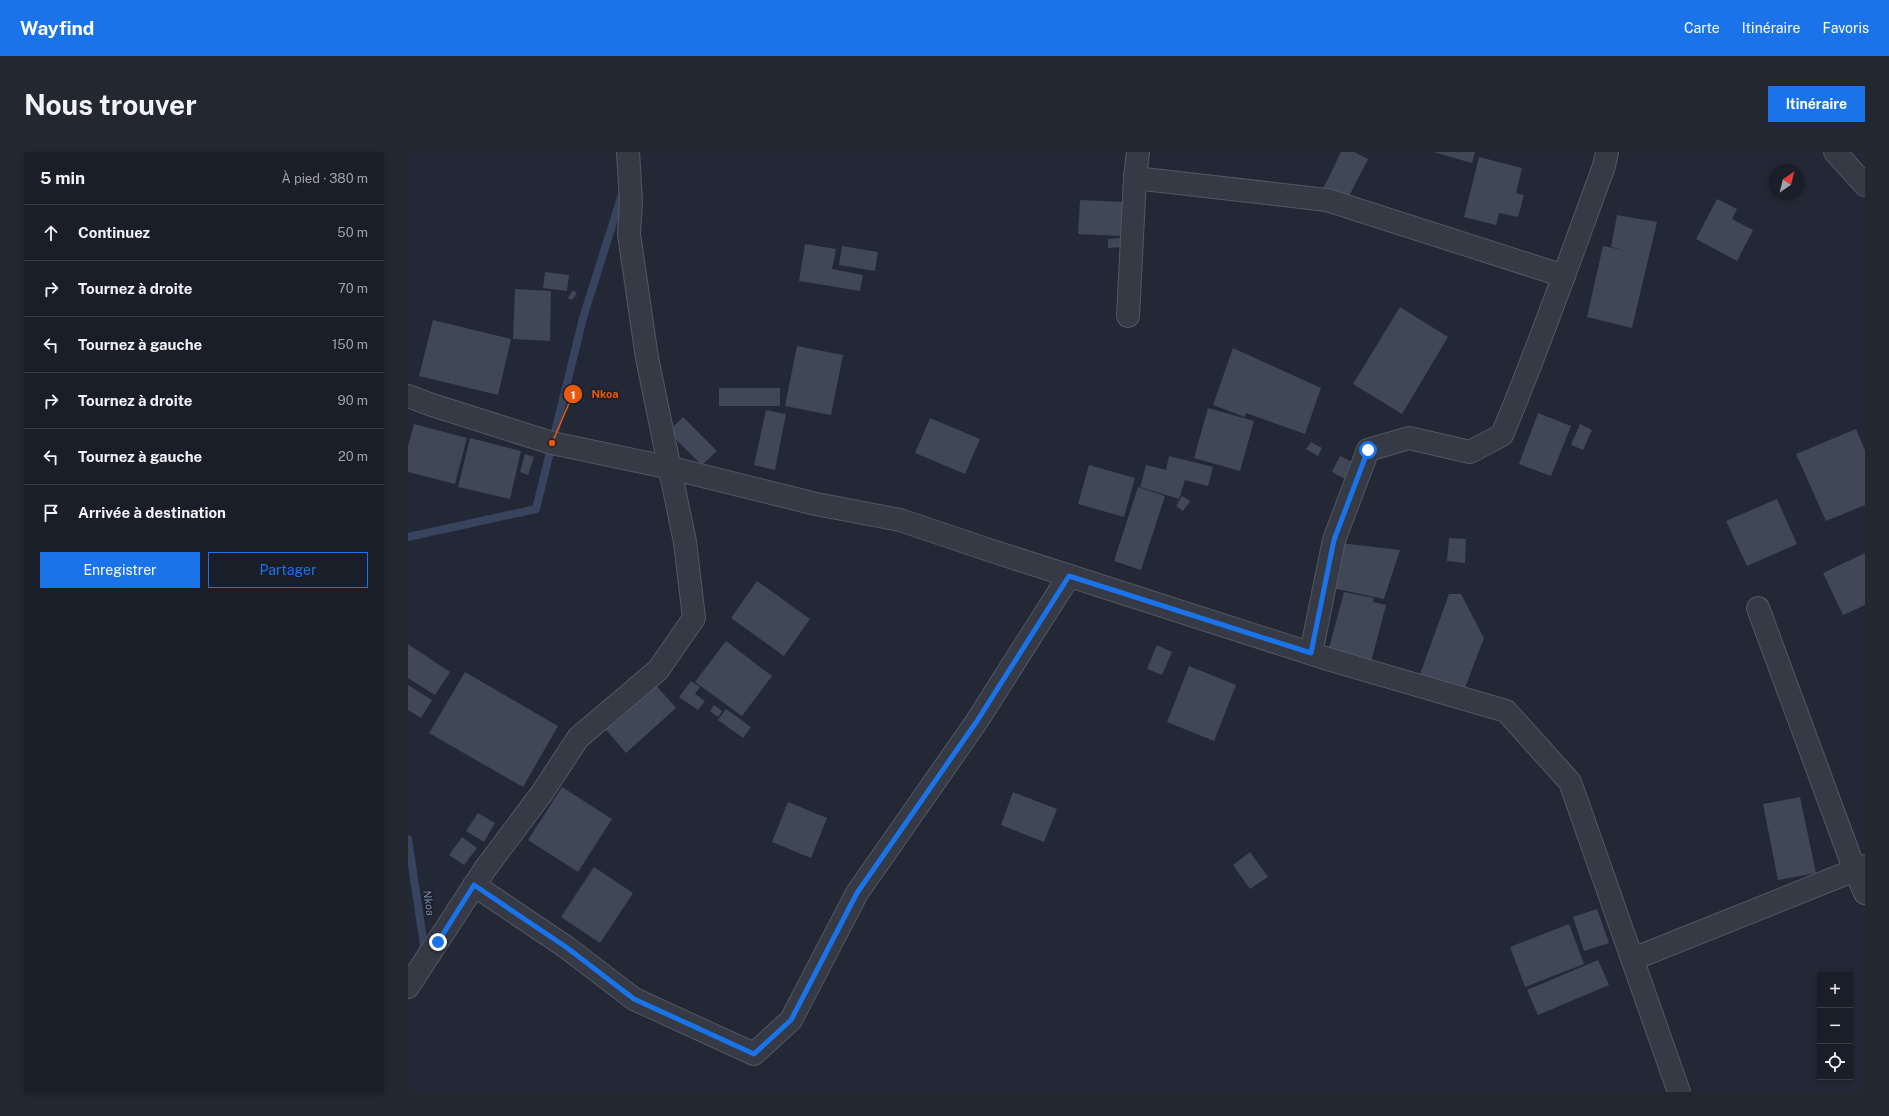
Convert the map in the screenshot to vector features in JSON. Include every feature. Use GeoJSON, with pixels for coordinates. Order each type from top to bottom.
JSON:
{"type":"FeatureCollection","features":[{"type":"Feature","properties":{"kind":"street"},"geometry":{"type":"LineString","coordinates":[[408,987],[474,885],[542,793],[578,738],[658,670],[694,618],[685,542],[671,468],[647,358],[629,234],[631,201],[628,152]]}},
{"type":"Feature","properties":{"kind":"street"},"geometry":{"type":"LineString","coordinates":[[1128,316],[1135,178],[1138,152]]}},
{"type":"Feature","properties":{"kind":"street"},"geometry":{"type":"LineString","coordinates":[[1311,653],[1334,540],[1368,450],[1409,438],[1470,452],[1502,435],[1527,376],[1604,166],[1607,152]]}},
{"type":"Feature","properties":{"kind":"street"},"geometry":{"type":"LineString","coordinates":[[1835,152],[1865,185]]}},
{"type":"Feature","properties":{"kind":"street"},"geometry":{"type":"LineString","coordinates":[[1135,178],[1327,200],[1564,276]]}},
{"type":"Feature","properties":{"kind":"street"},"geometry":{"type":"LineString","coordinates":[[408,396],[432,405],[552,442],[671,468],[816,504],[900,520],[1069,576],[1311,653],[1506,711],[1570,782],[1679,1092]]}},
{"type":"Feature","properties":{"kind":"street"},"geometry":{"type":"LineString","coordinates":[[474,885],[566,947],[634,999],[754,1054],[791,1020],[857,893],[977,721],[1069,576]]}},
{"type":"Feature","properties":{"kind":"street"},"geometry":{"type":"LineString","coordinates":[[1758,608],[1860,868],[1865,893]]}},
{"type":"Feature","properties":{"kind":"street"},"geometry":{"type":"LineString","coordinates":[[1633,959],[1860,868]]}},
{"type":"Feature","properties":{"kind":"building"},"geometry":{"type":"Polygon","coordinates":[[[1341,152],[1354,152],[1368,159],[1346,202],[1323,189],[1341,152]]]}},
{"type":"Feature","properties":{"kind":"building"},"geometry":{"type":"Polygon","coordinates":[[[1433,152],[1475,152],[1472,163],[1433,152]]]}},
{"type":"Feature","properties":{"kind":"building"},"geometry":{"type":"Polygon","coordinates":[[[1479,157],[1522,168],[1516,193],[1524,195],[1518,217],[1499,213],[1496,225],[1464,217],[1479,157]]]}},
{"type":"Feature","properties":{"kind":"building"},"geometry":{"type":"Polygon","coordinates":[[[1717,199],[1737,209],[1732,219],[1753,230],[1737,261],[1696,239],[1717,199]]]}},
{"type":"Feature","properties":{"kind":"building"},"geometry":{"type":"Polygon","coordinates":[[[1080,200],[1123,202],[1121,236],[1078,234],[1080,200]]]}},
{"type":"Feature","properties":{"kind":"building"},"geometry":{"type":"Polygon","coordinates":[[[1617,215],[1657,222],[1632,328],[1587,317],[1603,246],[1627,251],[1611,247],[1617,215]]]}},
{"type":"Feature","properties":{"kind":"building"},"geometry":{"type":"Polygon","coordinates":[[[1120,238],[1121,247],[1108,248],[1108,239],[1120,238]]]}},
{"type":"Feature","properties":{"kind":"building"},"geometry":{"type":"Polygon","coordinates":[[[805,244],[836,249],[832,269],[863,275],[860,291],[799,281],[805,244]]]}},
{"type":"Feature","properties":{"kind":"building"},"geometry":{"type":"Polygon","coordinates":[[[842,246],[878,252],[875,271],[839,265],[842,246]]]}},
{"type":"Feature","properties":{"kind":"building"},"geometry":{"type":"Polygon","coordinates":[[[545,272],[569,275],[567,291],[543,288],[545,272]]]}},
{"type":"Feature","properties":{"kind":"building"},"geometry":{"type":"Polygon","coordinates":[[[515,289],[551,291],[550,341],[513,339],[515,289]]]}},
{"type":"Feature","properties":{"kind":"building"},"geometry":{"type":"Polygon","coordinates":[[[573,290],[577,293],[572,300],[568,298],[573,290]]]}},
{"type":"Feature","properties":{"kind":"building"},"geometry":{"type":"Polygon","coordinates":[[[1400,307],[1448,337],[1402,414],[1353,384],[1400,307]]]}},
{"type":"Feature","properties":{"kind":"building"},"geometry":{"type":"Polygon","coordinates":[[[433,320],[511,339],[498,395],[419,376],[433,320]]]}},
{"type":"Feature","properties":{"kind":"building"},"geometry":{"type":"Polygon","coordinates":[[[797,346],[843,355],[831,415],[785,406],[797,346]]]}},
{"type":"Feature","properties":{"kind":"building"},"geometry":{"type":"Polygon","coordinates":[[[1233,348],[1321,388],[1305,434],[1246,413],[1245,417],[1213,405],[1233,348]]]}},
{"type":"Feature","properties":{"kind":"building"},"geometry":{"type":"Polygon","coordinates":[[[719,388],[780,388],[780,406],[719,406],[719,388]]]}},
{"type":"Feature","properties":{"kind":"building"},"geometry":{"type":"Polygon","coordinates":[[[1208,408],[1254,421],[1240,471],[1194,458],[1208,408]]]}},
{"type":"Feature","properties":{"kind":"building"},"geometry":{"type":"Polygon","coordinates":[[[766,410],[786,414],[775,470],[754,465],[766,410]]]}},
{"type":"Feature","properties":{"kind":"building"},"geometry":{"type":"Polygon","coordinates":[[[1538,413],[1571,426],[1551,476],[1519,464],[1538,413]]]}},
{"type":"Feature","properties":{"kind":"building"},"geometry":{"type":"Polygon","coordinates":[[[683,417],[717,451],[702,465],[668,432],[683,417]]]}},
{"type":"Feature","properties":{"kind":"building"},"geometry":{"type":"Polygon","coordinates":[[[930,418],[980,439],[965,474],[915,453],[930,418]]]}},
{"type":"Feature","properties":{"kind":"building"},"geometry":{"type":"Polygon","coordinates":[[[414,424],[467,438],[455,484],[408,472],[408,446],[414,424]]]}},
{"type":"Feature","properties":{"kind":"building"},"geometry":{"type":"Polygon","coordinates":[[[1580,424],[1592,430],[1583,450],[1571,445],[1580,424]]]}},
{"type":"Feature","properties":{"kind":"building"},"geometry":{"type":"Polygon","coordinates":[[[1856,429],[1865,450],[1865,505],[1826,521],[1796,454],[1856,429]]]}},
{"type":"Feature","properties":{"kind":"building"},"geometry":{"type":"Polygon","coordinates":[[[470,438],[521,451],[510,499],[458,487],[470,438]]]}},
{"type":"Feature","properties":{"kind":"building"},"geometry":{"type":"Polygon","coordinates":[[[1311,442],[1322,448],[1318,456],[1306,449],[1311,442]]]}},
{"type":"Feature","properties":{"kind":"building"},"geometry":{"type":"Polygon","coordinates":[[[525,454],[534,457],[528,475],[520,472],[525,454]]]}},
{"type":"Feature","properties":{"kind":"building"},"geometry":{"type":"Polygon","coordinates":[[[1169,456],[1213,467],[1208,486],[1185,480],[1179,499],[1140,487],[1146,465],[1166,470],[1169,456]]]}},
{"type":"Feature","properties":{"kind":"building"},"geometry":{"type":"Polygon","coordinates":[[[1340,456],[1360,466],[1352,483],[1332,472],[1340,456]]]}},
{"type":"Feature","properties":{"kind":"building"},"geometry":{"type":"Polygon","coordinates":[[[1089,465],[1135,478],[1124,517],[1078,504],[1089,465]]]}},
{"type":"Feature","properties":{"kind":"building"},"geometry":{"type":"Polygon","coordinates":[[[1138,487],[1165,496],[1141,570],[1114,561],[1138,487]]]}},
{"type":"Feature","properties":{"kind":"building"},"geometry":{"type":"Polygon","coordinates":[[[1182,496],[1190,501],[1183,511],[1176,506],[1182,496]]]}},
{"type":"Feature","properties":{"kind":"building"},"geometry":{"type":"Polygon","coordinates":[[[1777,499],[1797,544],[1747,566],[1726,521],[1777,499]]]}},
{"type":"Feature","properties":{"kind":"building"},"geometry":{"type":"Polygon","coordinates":[[[1449,538],[1466,539],[1465,563],[1447,561],[1449,538]]]}},
{"type":"Feature","properties":{"kind":"building"},"geometry":{"type":"Polygon","coordinates":[[[1340,543],[1400,550],[1384,599],[1332,588],[1340,543]]]}},
{"type":"Feature","properties":{"kind":"building"},"geometry":{"type":"Polygon","coordinates":[[[1865,553],[1865,605],[1843,615],[1823,573],[1865,553]]]}},
{"type":"Feature","properties":{"kind":"building"},"geometry":{"type":"Polygon","coordinates":[[[757,581],[810,619],[784,656],[731,618],[757,581]]]}},
{"type":"Feature","properties":{"kind":"building"},"geometry":{"type":"Polygon","coordinates":[[[1344,592],[1374,598],[1373,602],[1386,605],[1371,662],[1328,652],[1344,592]]]}},
{"type":"Feature","properties":{"kind":"building"},"geometry":{"type":"Polygon","coordinates":[[[1449,594],[1461,594],[1484,638],[1463,693],[1419,677],[1449,594]]]}},
{"type":"Feature","properties":{"kind":"building"},"geometry":{"type":"Polygon","coordinates":[[[726,641],[772,676],[742,716],[695,682],[726,641]]]}},
{"type":"Feature","properties":{"kind":"building"},"geometry":{"type":"Polygon","coordinates":[[[408,644],[450,672],[435,695],[408,678],[408,644]]]}},
{"type":"Feature","properties":{"kind":"building"},"geometry":{"type":"Polygon","coordinates":[[[1157,645],[1172,652],[1162,675],[1147,669],[1157,645]]]}},
{"type":"Feature","properties":{"kind":"building"},"geometry":{"type":"Polygon","coordinates":[[[1189,666],[1236,685],[1214,741],[1167,722],[1189,666]]]}},
{"type":"Feature","properties":{"kind":"building"},"geometry":{"type":"Polygon","coordinates":[[[465,672],[558,726],[523,787],[429,733],[465,672]]]}},
{"type":"Feature","properties":{"kind":"building"},"geometry":{"type":"Polygon","coordinates":[[[652,681],[676,708],[626,753],[602,725],[652,681]]]}},
{"type":"Feature","properties":{"kind":"building"},"geometry":{"type":"Polygon","coordinates":[[[691,681],[700,687],[695,694],[705,701],[698,710],[679,697],[691,681]]]}},
{"type":"Feature","properties":{"kind":"building"},"geometry":{"type":"Polygon","coordinates":[[[408,685],[432,700],[421,718],[408,710],[408,685]]]}},
{"type":"Feature","properties":{"kind":"building"},"geometry":{"type":"Polygon","coordinates":[[[714,705],[722,711],[718,717],[710,711],[714,705]]]}},
{"type":"Feature","properties":{"kind":"building"},"geometry":{"type":"Polygon","coordinates":[[[726,709],[751,727],[743,738],[718,720],[726,709]]]}},
{"type":"Feature","properties":{"kind":"building"},"geometry":{"type":"Polygon","coordinates":[[[562,787],[612,819],[578,872],[528,840],[562,787]]]}},
{"type":"Feature","properties":{"kind":"building"},"geometry":{"type":"Polygon","coordinates":[[[1013,792],[1057,809],[1044,842],[1001,825],[1013,792]]]}},
{"type":"Feature","properties":{"kind":"building"},"geometry":{"type":"Polygon","coordinates":[[[1800,797],[1816,873],[1778,880],[1763,804],[1800,797]]]}},
{"type":"Feature","properties":{"kind":"building"},"geometry":{"type":"Polygon","coordinates":[[[788,802],[827,818],[811,858],[772,842],[788,802]]]}},
{"type":"Feature","properties":{"kind":"building"},"geometry":{"type":"Polygon","coordinates":[[[478,813],[495,823],[484,842],[466,831],[478,813]]]}},
{"type":"Feature","properties":{"kind":"building"},"geometry":{"type":"Polygon","coordinates":[[[462,837],[477,848],[464,865],[449,855],[462,837]]]}},
{"type":"Feature","properties":{"kind":"building"},"geometry":{"type":"Polygon","coordinates":[[[1250,852],[1268,877],[1250,889],[1233,865],[1250,852]]]}},
{"type":"Feature","properties":{"kind":"building"},"geometry":{"type":"Polygon","coordinates":[[[594,867],[633,893],[600,943],[561,917],[594,867]]]}},
{"type":"Feature","properties":{"kind":"building"},"geometry":{"type":"Polygon","coordinates":[[[1597,909],[1609,943],[1584,951],[1573,917],[1597,909]]]}},
{"type":"Feature","properties":{"kind":"building"},"geometry":{"type":"Polygon","coordinates":[[[1569,924],[1584,964],[1525,987],[1510,947],[1569,924]]]}},
{"type":"Feature","properties":{"kind":"building"},"geometry":{"type":"Polygon","coordinates":[[[1598,960],[1609,985],[1538,1015],[1527,990],[1598,960]]]}},
{"type":"Feature","properties":{"kind":"waterway","name":"Nkoa"},"geometry":{"type":"LineString","coordinates":[[408,537],[536,509],[583,318],[623,191]]}},
{"type":"Feature","properties":{"kind":"waterway","name":"Nkoa"},"geometry":{"type":"LineString","coordinates":[[408,839],[424,945],[422,953]]}},
{"type":"Feature","properties":{"kind":"place","name":"Nkoa"},"geometry":{"type":"Point","coordinates":[552,443]}},
{"type":"Feature","properties":{"kind":"route"},"geometry":{"type":"LineString","coordinates":[[438,942],[474,885],[566,947],[634,999],[754,1054],[791,1020],[857,893],[977,721],[1069,576],[1311,653],[1334,540],[1368,450]]}}]}
